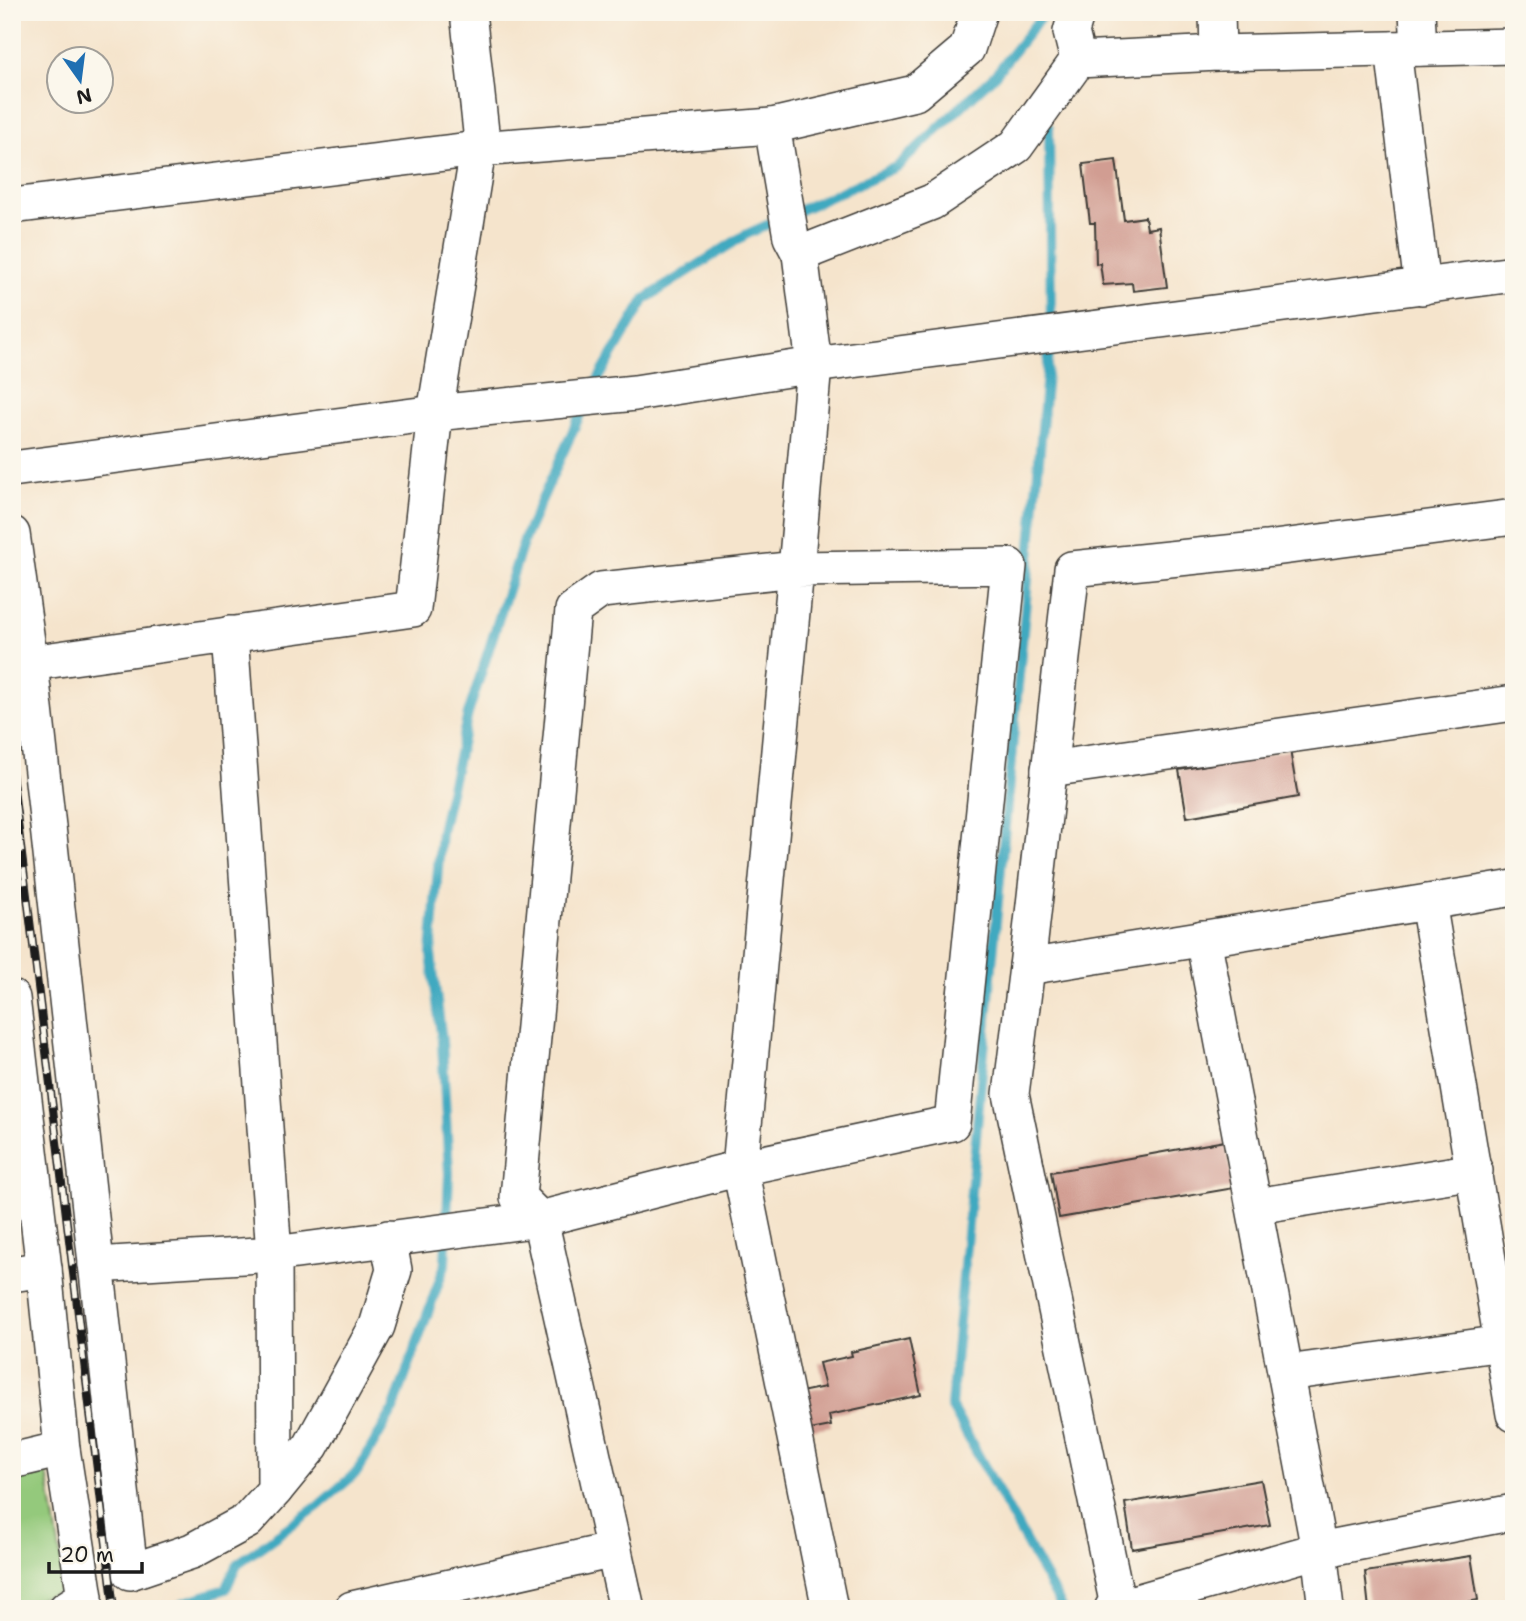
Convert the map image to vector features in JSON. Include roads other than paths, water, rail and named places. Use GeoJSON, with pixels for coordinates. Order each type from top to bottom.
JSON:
{"type":"FeatureCollection","features":[{"type":"Feature","properties":{"kind":"street"},"geometry":{"type":"LineString","coordinates":[[30,663],[413,609],[435,413],[481,132],[468,12]]}},
{"type":"Feature","properties":{"kind":"street"},"geometry":{"type":"LineString","coordinates":[[12,206],[478,149],[772,126],[915,93],[967,49],[979,12]]}},
{"type":"Feature","properties":{"kind":"street"},"geometry":{"type":"LineString","coordinates":[[796,245],[932,202],[1016,146],[1078,60],[1071,32],[1077,12]]}},
{"type":"Feature","properties":{"kind":"street"},"geometry":{"type":"LineString","coordinates":[[1217,12],[1218,53]]}},
{"type":"Feature","properties":{"kind":"street"},"geometry":{"type":"LineString","coordinates":[[1418,12],[1406,48],[1422,287]]}},
{"type":"Feature","properties":{"kind":"street"},"geometry":{"type":"LineString","coordinates":[[1078,60],[1218,53],[1514,46]]}},
{"type":"Feature","properties":{"kind":"street"},"geometry":{"type":"LineString","coordinates":[[772,126],[796,245],[814,365],[740,1168],[830,1609]]}},
{"type":"Feature","properties":{"kind":"street"},"geometry":{"type":"LineString","coordinates":[[12,470],[435,413],[635,393],[814,365],[1514,274]]}},
{"type":"Feature","properties":{"kind":"street"},"geometry":{"type":"LineString","coordinates":[[1513,1515],[1319,1550],[1115,1608],[1011,1094],[1072,569],[1266,549],[1514,517]]}},
{"type":"Feature","properties":{"kind":"street"},"geometry":{"type":"LineString","coordinates":[[12,534],[30,663],[130,1572],[192,1551],[247,1521],[311,1446],[377,1326],[394,1270],[395,1238]]}},
{"type":"Feature","properties":{"kind":"street"},"geometry":{"type":"LineString","coordinates":[[96,1265],[274,1254],[540,1219],[740,1168],[952,1124],[1009,566],[796,569],[601,590],[573,610],[518,1197],[540,1219],[628,1609]]}},
{"type":"Feature","properties":{"kind":"street"},"geometry":{"type":"LineString","coordinates":[[230,634],[274,1254],[275,1490]]}},
{"type":"Feature","properties":{"kind":"street"},"geometry":{"type":"LineString","coordinates":[[1049,769],[1514,703]]}},
{"type":"Feature","properties":{"kind":"street"},"geometry":{"type":"LineString","coordinates":[[1027,967],[1514,888]]}},
{"type":"Feature","properties":{"kind":"street"},"geometry":{"type":"LineString","coordinates":[[1428,902],[1514,1414]]}},
{"type":"Feature","properties":{"kind":"street"},"geometry":{"type":"LineString","coordinates":[[1203,938],[1287,1373],[1319,1550],[1326,1609]]}},
{"type":"Feature","properties":{"kind":"street"},"geometry":{"type":"LineString","coordinates":[[12,998],[28,1272],[62,1449],[85,1597],[66,1609]]}},
{"type":"Feature","properties":{"kind":"street"},"geometry":{"type":"LineString","coordinates":[[1256,1206],[1475,1171]]}},
{"type":"Feature","properties":{"kind":"street"},"geometry":{"type":"LineString","coordinates":[[1287,1373],[1503,1343]]}},
{"type":"Feature","properties":{"kind":"street"},"geometry":{"type":"LineString","coordinates":[[12,1461],[62,1449]]}},
{"type":"Feature","properties":{"kind":"street"},"geometry":{"type":"LineString","coordinates":[[352,1609],[614,1550]]}},
{"type":"Feature","properties":{"kind":"waterway"},"geometry":{"type":"LineString","coordinates":[[592,390],[645,299],[745,235],[898,166],[995,75],[1045,12]]}},
{"type":"Feature","properties":{"kind":"waterway"},"geometry":{"type":"LineString","coordinates":[[1049,128],[1051,327]]}},
{"type":"Feature","properties":{"kind":"waterway"},"geometry":{"type":"LineString","coordinates":[[1050,342],[951,1406],[1063,1609]]}},
{"type":"Feature","properties":{"kind":"waterway"},"geometry":{"type":"LineString","coordinates":[[175,1609],[185,1602],[226,1589],[237,1564],[318,1506],[357,1472],[393,1410],[445,1265],[449,1174],[442,1041],[431,954],[441,831],[468,714],[525,537],[584,406]]}},
{"type":"Feature","properties":{"kind":"railway"},"geometry":{"type":"LineString","coordinates":[[12,773],[114,1609]]}}]}
